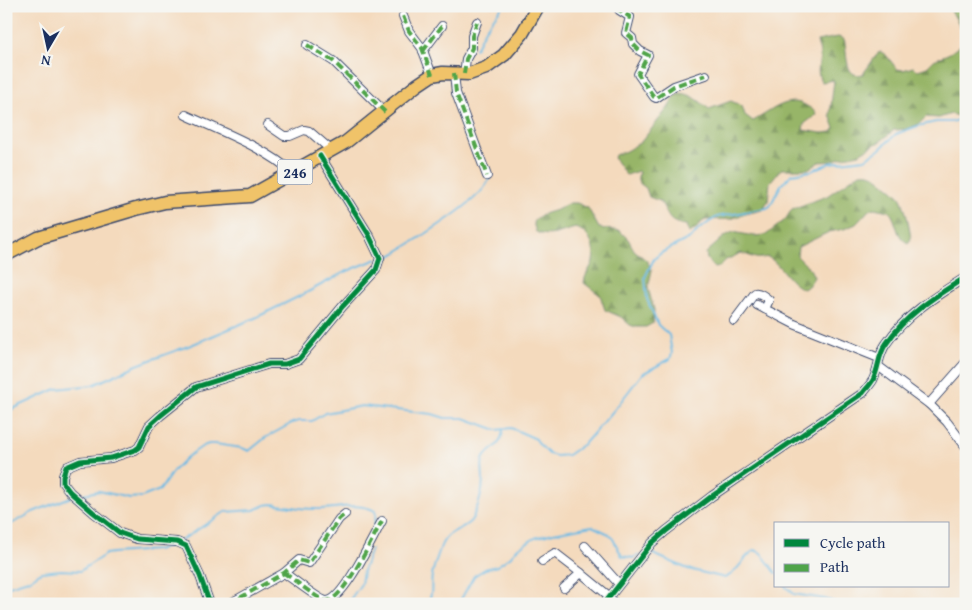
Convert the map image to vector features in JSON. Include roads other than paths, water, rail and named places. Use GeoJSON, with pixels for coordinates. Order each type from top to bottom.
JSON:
{"type":"FeatureCollection","features":[{"type":"Feature","properties":{"kind":"main road","name":"246"},"geometry":{"type":"LineString","coordinates":[[6,254],[38,238],[165,202],[250,196],[346,142],[410,90],[432,75],[473,73],[486,68],[504,55],[522,34],[538,6]]}},
{"type":"Feature","properties":{"kind":"street"},"geometry":{"type":"LineString","coordinates":[[619,6],[619,10],[630,17],[626,33],[632,38],[633,44],[640,51],[648,54],[638,74],[654,97],[656,98],[674,86],[706,75]]}},
{"type":"Feature","properties":{"kind":"street"},"geometry":{"type":"LineString","coordinates":[[403,16],[409,31],[423,51],[432,75]]}},
{"type":"Feature","properties":{"kind":"street"},"geometry":{"type":"LineString","coordinates":[[477,22],[472,36],[472,48],[459,73],[456,93],[487,176]]}},
{"type":"Feature","properties":{"kind":"street"},"geometry":{"type":"LineString","coordinates":[[423,51],[442,26]]}},
{"type":"Feature","properties":{"kind":"street"},"geometry":{"type":"LineString","coordinates":[[308,45],[333,61],[385,112]]}},
{"type":"Feature","properties":{"kind":"street"},"geometry":{"type":"LineString","coordinates":[[186,116],[252,146],[280,161],[293,173]]}},
{"type":"Feature","properties":{"kind":"street"},"geometry":{"type":"LineString","coordinates":[[210,604],[186,546],[177,542],[137,539],[120,533],[70,492],[62,476],[66,467],[74,463],[111,458],[135,450],[139,447],[149,426],[196,387],[270,364],[285,364],[299,359],[376,270],[380,258],[369,235],[325,153],[309,131],[304,130],[290,136],[284,136],[268,125]]}},
{"type":"Feature","properties":{"kind":"street"},"geometry":{"type":"LineString","coordinates":[[607,600],[652,543],[666,531],[712,496],[863,393],[872,381],[886,344],[912,314],[966,277]]}},
{"type":"Feature","properties":{"kind":"street"},"geometry":{"type":"LineString","coordinates":[[734,321],[755,293],[758,292],[769,300],[761,307],[878,362],[948,422],[966,447]]}},
{"type":"Feature","properties":{"kind":"street"},"geometry":{"type":"LineString","coordinates":[[929,404],[966,362]]}},
{"type":"Feature","properties":{"kind":"street"},"geometry":{"type":"LineString","coordinates":[[229,604],[284,573],[300,560],[310,562],[339,519],[345,514]]}},
{"type":"Feature","properties":{"kind":"street"},"geometry":{"type":"LineString","coordinates":[[284,573],[322,600],[331,600],[353,574],[382,521]]}},
{"type":"Feature","properties":{"kind":"street"},"geometry":{"type":"LineString","coordinates":[[585,546],[619,584]]}},
{"type":"Feature","properties":{"kind":"street"},"geometry":{"type":"LineString","coordinates":[[542,561],[555,553],[581,573],[607,600],[618,604]]}},
{"type":"Feature","properties":{"kind":"street"},"geometry":{"type":"LineString","coordinates":[[564,588],[581,573]]}},
{"type":"Feature","properties":{"kind":"waterway"},"geometry":{"type":"LineString","coordinates":[[475,49],[485,29],[503,6]]}},
{"type":"Feature","properties":{"kind":"waterway"},"geometry":{"type":"LineString","coordinates":[[78,495],[99,491],[129,498],[142,497],[160,490],[173,471],[187,457],[203,446],[215,444],[242,448],[249,451],[265,438],[292,423],[312,421],[325,413],[362,406],[432,414],[445,418],[464,418],[497,430],[511,428],[536,439],[549,454],[556,456],[568,455],[585,443],[642,374],[670,359],[672,353],[669,335],[658,325],[647,299],[645,277],[654,259],[661,253],[692,237],[699,229],[717,217],[767,208],[770,206],[781,185],[792,174],[811,171],[830,163],[865,159],[879,150],[896,134],[918,126],[936,122],[952,122],[966,117]]}},
{"type":"Feature","properties":{"kind":"waterway"},"geometry":{"type":"LineString","coordinates":[[381,259],[385,259],[444,222],[475,198],[485,187],[489,178]]}},
{"type":"Feature","properties":{"kind":"waterway"},"geometry":{"type":"LineString","coordinates":[[6,412],[56,389],[93,385],[137,365],[191,345],[255,318],[345,272],[377,259]]}},
{"type":"Feature","properties":{"kind":"waterway"},"geometry":{"type":"LineString","coordinates":[[427,604],[431,593],[431,579],[441,546],[452,532],[466,525],[472,519],[482,490],[483,460],[488,452],[497,445],[503,430]]}},
{"type":"Feature","properties":{"kind":"waterway"},"geometry":{"type":"LineString","coordinates":[[6,527],[33,512],[71,497]]}},
{"type":"Feature","properties":{"kind":"waterway"},"geometry":{"type":"LineString","coordinates":[[180,541],[225,512],[254,510],[272,504],[310,509],[353,506],[368,508],[375,511],[376,514],[373,532]]}},
{"type":"Feature","properties":{"kind":"waterway"},"geometry":{"type":"LineString","coordinates":[[461,604],[460,601],[474,576],[485,569],[497,566],[510,557],[518,548],[535,538],[553,533],[592,526],[609,534],[622,556],[633,558],[638,555]]}},
{"type":"Feature","properties":{"kind":"waterway"},"geometry":{"type":"LineString","coordinates":[[6,587],[31,579],[41,572],[80,571],[106,554],[158,550],[172,545]]}},
{"type":"Feature","properties":{"kind":"waterway"},"geometry":{"type":"LineString","coordinates":[[347,604],[361,584],[363,571],[371,549]]}},
{"type":"Feature","properties":{"kind":"waterway"},"geometry":{"type":"LineString","coordinates":[[647,553],[688,569],[725,578],[734,572],[747,556],[755,550],[761,553],[774,570]]}},
{"type":"Feature","properties":{"kind":"waterway"},"geometry":{"type":"LineString","coordinates":[[787,588],[794,594],[825,599],[839,604]]}}]}
